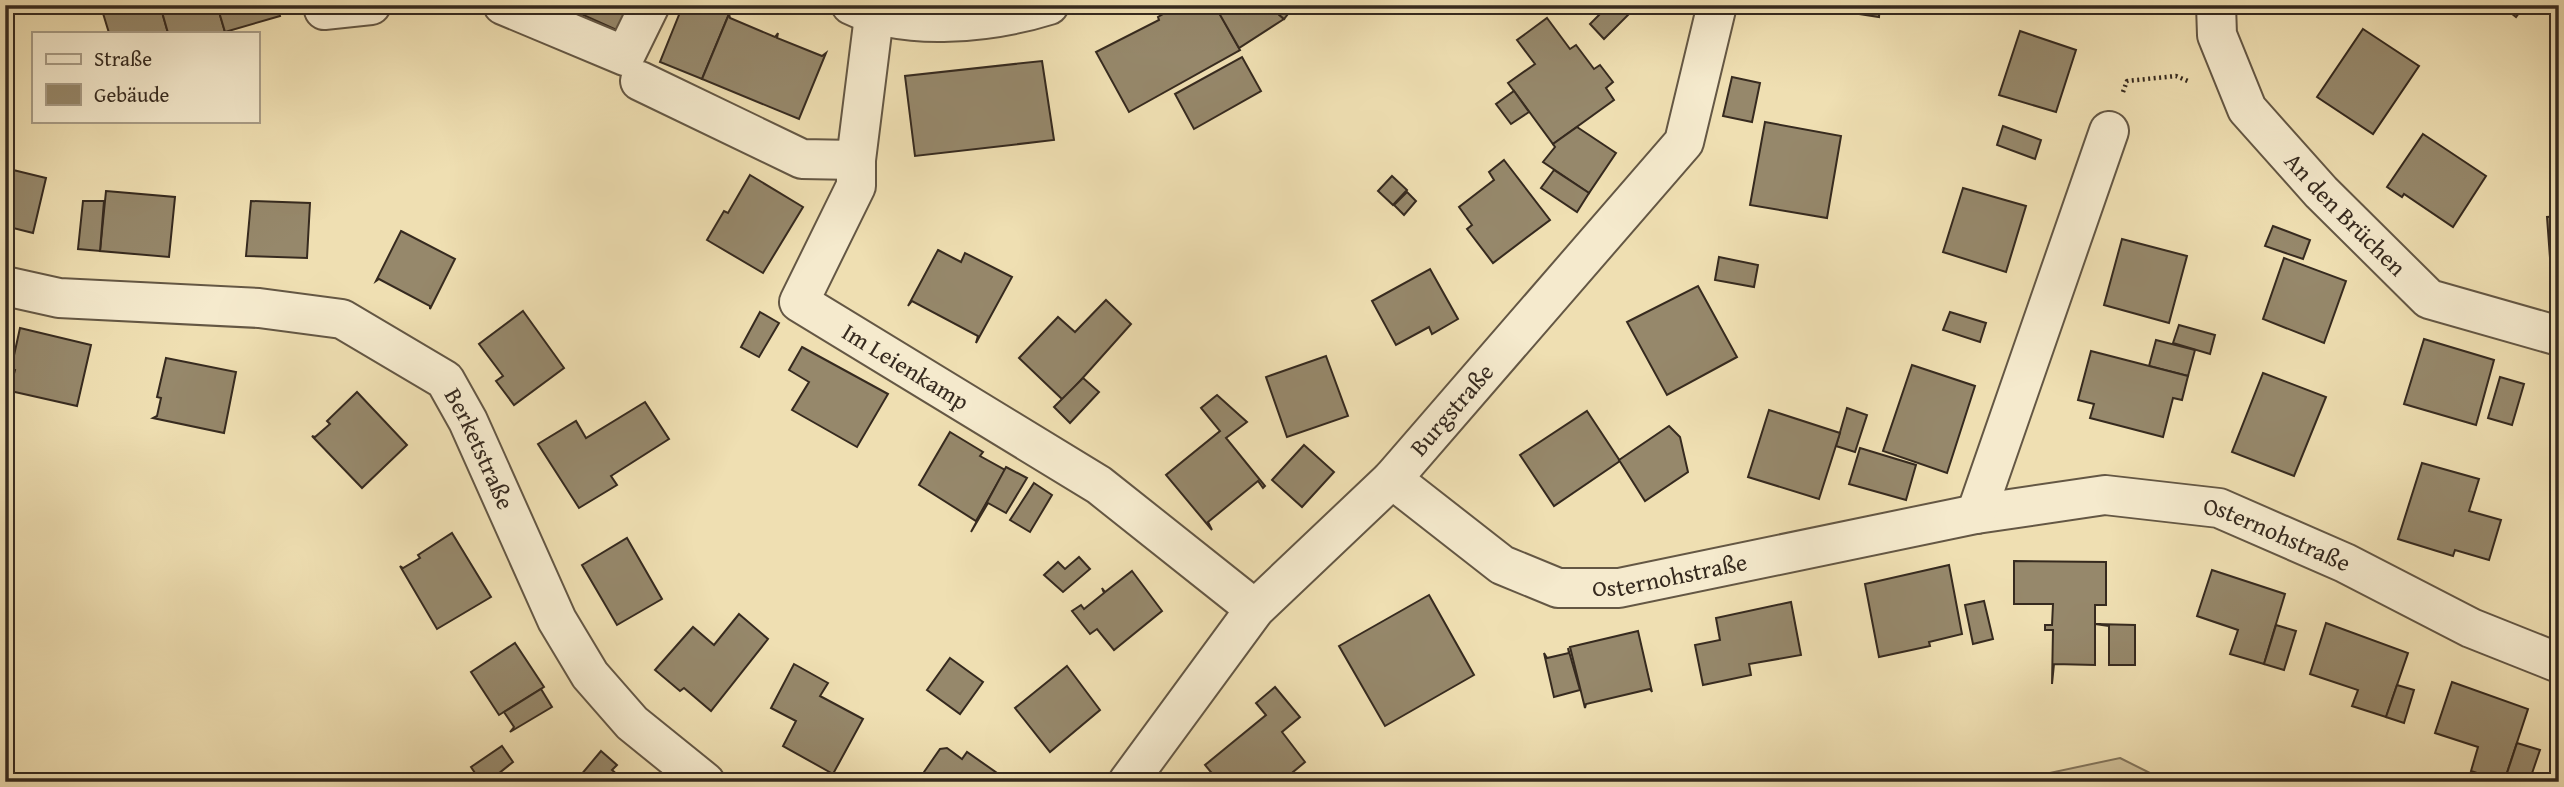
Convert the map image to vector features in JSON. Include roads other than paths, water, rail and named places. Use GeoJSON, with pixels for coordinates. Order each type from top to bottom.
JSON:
{"type":"FeatureCollection","features":[{"type":"Feature","properties":{"kind":"street"},"geometry":{"type":"LineString","coordinates":[[324,9],[371,5]]}},
{"type":"Feature","properties":{"kind":"street"},"geometry":{"type":"LineString","coordinates":[[503,5],[625,56],[650,5]]}},
{"type":"Feature","properties":{"kind":"street"},"geometry":{"type":"LineString","coordinates":[[862,11],[964,22],[1049,5]]}},
{"type":"Feature","properties":{"kind":"street","name":"Burgstraße"},"geometry":{"type":"LineString","coordinates":[[1128,782],[1255,608],[1392,479],[1684,142],[1717,5]]}},
{"type":"Feature","properties":{"kind":"street","name":"An den Brüchen"},"geometry":{"type":"LineString","coordinates":[[2216,5],[2217,35],[2248,109],[2321,192],[2429,299],[2559,335]]}},
{"type":"Feature","properties":{"kind":"street","name":"Im Leienkamp"},"geometry":{"type":"LineString","coordinates":[[862,11],[856,186],[799,302],[1099,485],[1255,608]]}},
{"type":"Feature","properties":{"kind":"street"},"geometry":{"type":"LineString","coordinates":[[640,82],[802,159],[856,160]]}},
{"type":"Feature","properties":{"kind":"street"},"geometry":{"type":"LineString","coordinates":[[1976,514],[2109,131]]}},
{"type":"Feature","properties":{"kind":"street","name":"Berketstraße"},"geometry":{"type":"LineString","coordinates":[[5,286],[59,298],[259,308],[342,319],[445,380],[468,421],[557,620],[590,675],[632,723],[705,782]]}},
{"type":"Feature","properties":{"kind":"street","name":"Osternohstraße"},"geometry":{"type":"LineString","coordinates":[[1392,479],[1502,565],[1558,589],[1619,587],[1976,514],[2105,495],[2219,508],[2345,563],[2471,628],[2559,663]]}}]}
